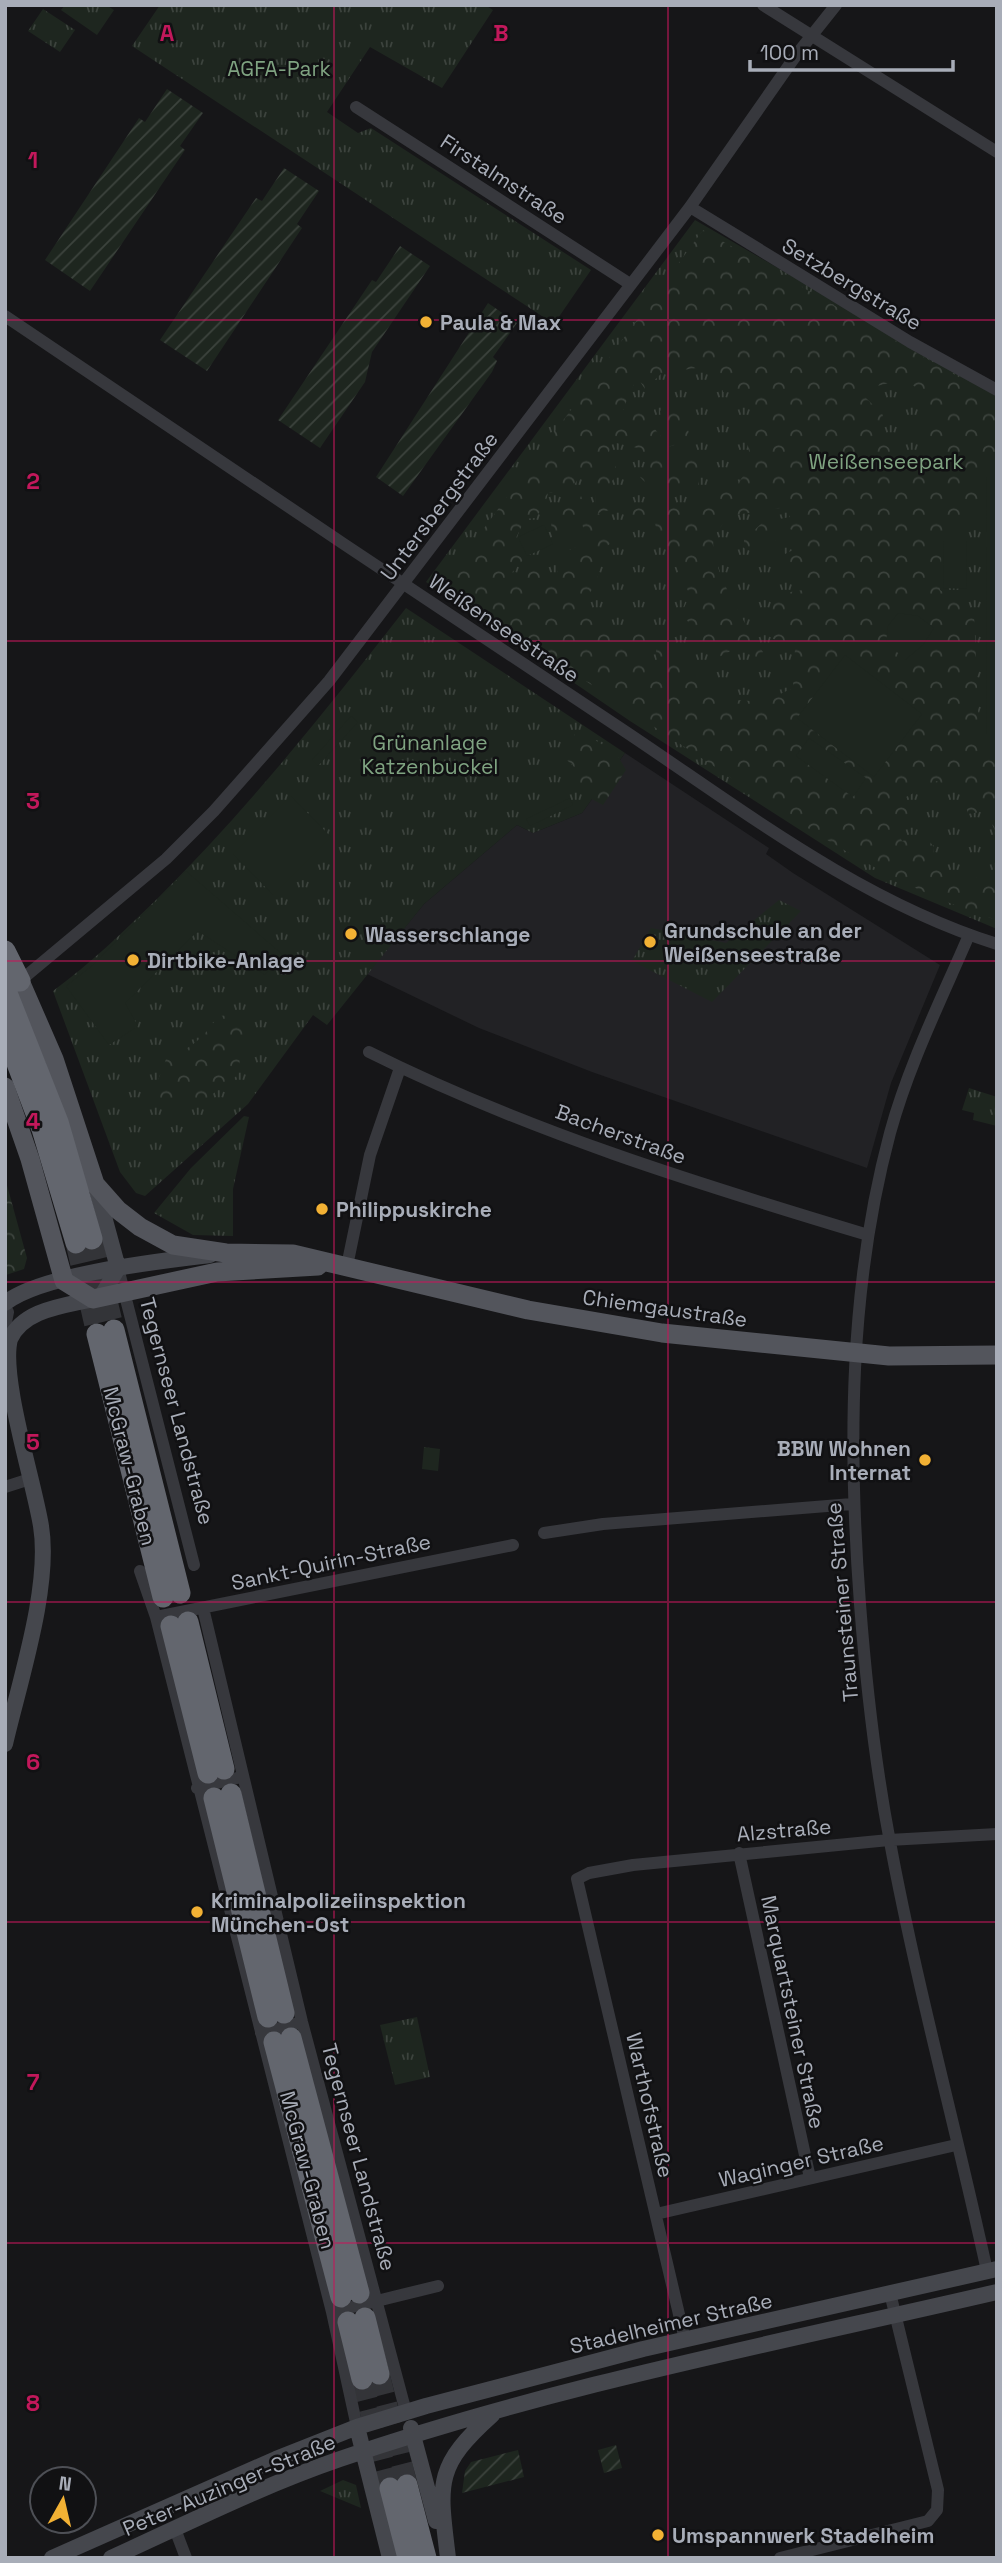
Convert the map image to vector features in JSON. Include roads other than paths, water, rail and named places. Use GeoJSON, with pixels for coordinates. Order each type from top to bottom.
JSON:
{"type":"FeatureCollection","features":[{"type":"Feature","properties":{"kind":"highway"},"geometry":{"type":"LineString","coordinates":[[5,951],[12,985],[58,1122],[84,1241],[5,1032]]}},
{"type":"Feature","properties":{"kind":"highway","name":"McGraw-Graben"},"geometry":{"type":"LineString","coordinates":[[106,1332],[280,2028],[371,2377]]}},
{"type":"Feature","properties":{"kind":"highway"},"geometry":{"type":"LineString","coordinates":[[408,2558],[399,2487],[426,2558]]}},
{"type":"Feature","properties":{"kind":"main road"},"geometry":{"type":"LineString","coordinates":[[5,1745],[43,1568],[41,1526],[9,1403],[6,1351],[15,1330],[32,1315],[97,1298],[118,1268],[95,1184],[54,1059],[12,985]]}},
{"type":"Feature","properties":{"kind":"main road"},"geometry":{"type":"LineString","coordinates":[[5,1087],[30,1159],[64,1280],[97,1298]]}},
{"type":"Feature","properties":{"kind":"main road"},"geometry":{"type":"LineString","coordinates":[[95,1184],[118,1210],[153,1236],[186,1248],[226,1253]]}},
{"type":"Feature","properties":{"kind":"main road","name":"Chiemgaustraße"},"geometry":{"type":"LineString","coordinates":[[5,1305],[27,1292],[64,1280],[118,1268],[226,1253],[293,1254],[515,1307],[599,1324],[856,1354],[997,1356]]}},
{"type":"Feature","properties":{"kind":"main road","name":"Chiemgaustraße"},"geometry":{"type":"LineString","coordinates":[[97,1298],[217,1272],[340,1265]]}},
{"type":"Feature","properties":{"kind":"main road","name":"Stadelheimer Straße"},"geometry":{"type":"LineString","coordinates":[[357,2427],[502,2385],[992,2270]]}},
{"type":"Feature","properties":{"kind":"main road","name":"Stadelheimer Straße"},"geometry":{"type":"LineString","coordinates":[[364,2451],[635,2376],[997,2292]]}},
{"type":"Feature","properties":{"kind":"main road","name":"Tegernseer Landstraße"},"geometry":{"type":"LineString","coordinates":[[406,2412],[446,2558]]}},
{"type":"Feature","properties":{"kind":"main road"},"geometry":{"type":"LineString","coordinates":[[446,2558],[442,2505],[444,2472],[461,2444],[494,2413]]}},
{"type":"Feature","properties":{"kind":"main road","name":"Tegernseer Landstraße"},"geometry":{"type":"LineString","coordinates":[[357,2427],[390,2558]]}},
{"type":"Feature","properties":{"kind":"main road","name":"Peter-Auzinger-Straße"},"geometry":{"type":"LineString","coordinates":[[52,2558],[195,2493],[357,2427]]}},
{"type":"Feature","properties":{"kind":"main road","name":"Peter-Auzinger-Straße"},"geometry":{"type":"LineString","coordinates":[[111,2558],[364,2451]]}},
{"type":"Feature","properties":{"kind":"street"},"geometry":{"type":"LineString","coordinates":[[763,5],[997,152]]}},
{"type":"Feature","properties":{"kind":"street","name":"Untersbergstraße"},"geometry":{"type":"LineString","coordinates":[[12,985],[138,885],[214,811],[330,681],[690,207],[836,5]]}},
{"type":"Feature","properties":{"kind":"street","name":"Firstalmstraße"},"geometry":{"type":"LineString","coordinates":[[356,107],[630,284]]}},
{"type":"Feature","properties":{"kind":"street","name":"Setzbergstraße"},"geometry":{"type":"LineString","coordinates":[[690,207],[910,342],[997,390]]}},
{"type":"Feature","properties":{"kind":"street","name":"Weißenseestraße"},"geometry":{"type":"LineString","coordinates":[[5,316],[846,876],[969,935],[997,944]]}},
{"type":"Feature","properties":{"kind":"street","name":"Traunsteiner Straße"},"geometry":{"type":"LineString","coordinates":[[969,935],[904,1085],[868,1235],[856,1354],[852,1504],[867,1691],[889,1840],[956,2145],[992,2270]]}},
{"type":"Feature","properties":{"kind":"street","name":"Bacherstraße"},"geometry":{"type":"LineString","coordinates":[[369,1052],[400,1068],[576,1140],[737,1195],[868,1235]]}},
{"type":"Feature","properties":{"kind":"street"},"geometry":{"type":"LineString","coordinates":[[340,1265],[370,1156],[400,1068]]}},
{"type":"Feature","properties":{"kind":"street","name":"Tegernseer Landstraße"},"geometry":{"type":"LineString","coordinates":[[118,1268],[194,1565]]}},
{"type":"Feature","properties":{"kind":"street"},"geometry":{"type":"LineString","coordinates":[[5,1305],[8,1312],[5,1327]]}},
{"type":"Feature","properties":{"kind":"street"},"geometry":{"type":"LineString","coordinates":[[5,1487],[30,1479]]}},
{"type":"Feature","properties":{"kind":"street"},"geometry":{"type":"LineString","coordinates":[[544,1533],[603,1524],[852,1504]]}},
{"type":"Feature","properties":{"kind":"street","name":"Sankt-Quirin-Straße"},"geometry":{"type":"LineString","coordinates":[[177,1611],[513,1545]]}},
{"type":"Feature","properties":{"kind":"street","name":"Tegernseer Landstraße"},"geometry":{"type":"LineString","coordinates":[[140,1571],[177,1611],[280,2028],[353,2307],[406,2412]]}},
{"type":"Feature","properties":{"kind":"street","name":"Alzstraße"},"geometry":{"type":"LineString","coordinates":[[577,1879],[589,1872],[739,1853],[997,1834]]}},
{"type":"Feature","properties":{"kind":"street","name":"Marquartsteiner Straße"},"geometry":{"type":"LineString","coordinates":[[739,1853],[810,2178]]}},
{"type":"Feature","properties":{"kind":"street","name":"Warthofstraße"},"geometry":{"type":"LineString","coordinates":[[577,1879],[685,2340]]}},
{"type":"Feature","properties":{"kind":"street","name":"Waginger Straße"},"geometry":{"type":"LineString","coordinates":[[656,2214],[956,2145]]}},
{"type":"Feature","properties":{"kind":"street","name":"Tegernseer Landstraße"},"geometry":{"type":"LineString","coordinates":[[353,2307],[438,2286]]}},
{"type":"Feature","properties":{"kind":"street"},"geometry":{"type":"LineString","coordinates":[[779,2558],[928,2521],[937,2510],[938,2490],[890,2293]]}},
{"type":"Feature","properties":{"kind":"street","name":"Tegernseer Landstraße"},"geometry":{"type":"LineString","coordinates":[[353,2307],[357,2427]]}},
{"type":"Feature","properties":{"kind":"street"},"geometry":{"type":"LineString","coordinates":[[175,2529],[186,2558]]}},
{"type":"Feature","properties":{"kind":"tunnel"},"geometry":{"type":"LineString","coordinates":[[92,1239],[114,1330]]}},
{"type":"Feature","properties":{"kind":"tunnel"},"geometry":{"type":"LineString","coordinates":[[76,1243],[97,1334]]}},
{"type":"Feature","properties":{"kind":"tunnel"},"geometry":{"type":"LineString","coordinates":[[379,2374],[407,2485]]}},
{"type":"Feature","properties":{"kind":"tunnel"},"geometry":{"type":"LineString","coordinates":[[362,2379],[390,2488]]}},
{"type":"Feature","properties":{"kind":"place","name":"Paula & Max"},"geometry":{"type":"Point","coordinates":[426,322]}},
{"type":"Feature","properties":{"kind":"place","name":"Wasserschlange"},"geometry":{"type":"Point","coordinates":[351,934]}},
{"type":"Feature","properties":{"kind":"place","name":"Grundschule an der Weißenseestraße"},"geometry":{"type":"Point","coordinates":[650,942]}},
{"type":"Feature","properties":{"kind":"place","name":"Dirtbike-Anlage"},"geometry":{"type":"Point","coordinates":[133,960]}},
{"type":"Feature","properties":{"kind":"place","name":"Philippuskirche"},"geometry":{"type":"Point","coordinates":[322,1209]}},
{"type":"Feature","properties":{"kind":"place","name":"BBW Wohnen Internat"},"geometry":{"type":"Point","coordinates":[925,1460]}},
{"type":"Feature","properties":{"kind":"place","name":"Kriminalpolizeiinspektion München-Ost"},"geometry":{"type":"Point","coordinates":[197,1912]}},
{"type":"Feature","properties":{"kind":"place","name":"Umspannwerk Stadelheim"},"geometry":{"type":"Point","coordinates":[658,2535]}},
{"type":"Feature","properties":{"kind":"park label","name":"AGFA-Park"},"geometry":{"type":"Point","coordinates":[279,68]}},
{"type":"Feature","properties":{"kind":"park label","name":"Weißenseepark"},"geometry":{"type":"Point","coordinates":[886,461]}},
{"type":"Feature","properties":{"kind":"park label","name":"Grünanlage Katzenbuckel"},"geometry":{"type":"Point","coordinates":[430,754]}}]}
